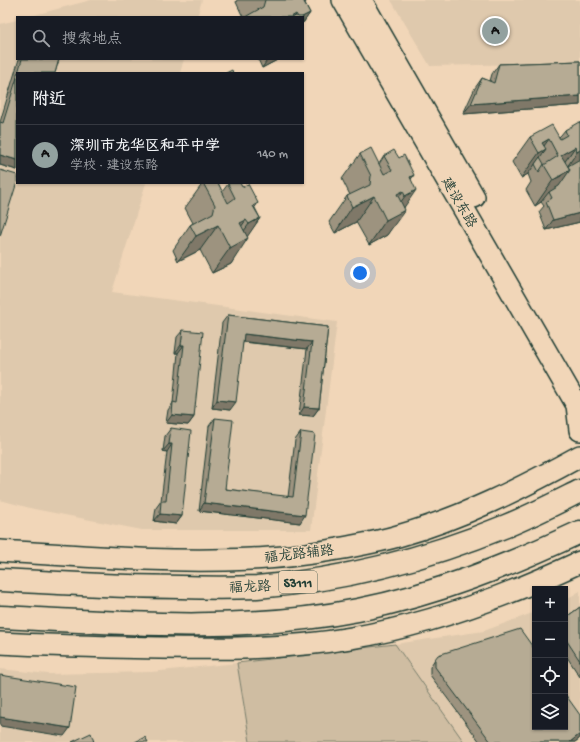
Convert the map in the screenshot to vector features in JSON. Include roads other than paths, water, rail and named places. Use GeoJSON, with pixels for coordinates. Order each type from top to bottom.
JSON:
{"type":"FeatureCollection","features":[{"type":"Feature","properties":{"kind":"highway","name":"福龙路"},"geometry":{"type":"LineString","coordinates":[[0,580],[132,587],[227,588],[263,586],[329,578],[382,568],[449,547],[507,526],[580,491]]}},
{"type":"Feature","properties":{"kind":"highway"},"geometry":{"type":"LineString","coordinates":[[0,617],[130,623],[206,624],[278,621],[314,617],[403,599],[450,584],[493,570],[580,532]]}},
{"type":"Feature","properties":{"kind":"main road","name":"建设东路"},"geometry":{"type":"LineString","coordinates":[[343,0],[577,405],[580,431]]}},
{"type":"Feature","properties":{"kind":"main road","name":"建设东路"},"geometry":{"type":"LineString","coordinates":[[361,0],[580,383]]}},
{"type":"Feature","properties":{"kind":"main road"},"geometry":{"type":"LineString","coordinates":[[576,458],[580,431]]}},
{"type":"Feature","properties":{"kind":"main road","name":"福龙路辅路"},"geometry":{"type":"LineString","coordinates":[[0,552],[134,559],[216,561],[283,557],[320,552],[361,545],[398,536],[444,520],[514,491],[576,458]]}},
{"type":"Feature","properties":{"kind":"main road"},"geometry":{"type":"LineString","coordinates":[[0,643],[87,647],[224,649],[312,643],[350,638],[424,622],[535,582],[580,562]]}},
{"type":"Feature","properties":{"kind":"place","name":"深圳市龙华区和平中学"},"geometry":{"type":"Point","coordinates":[495,31]}}]}
